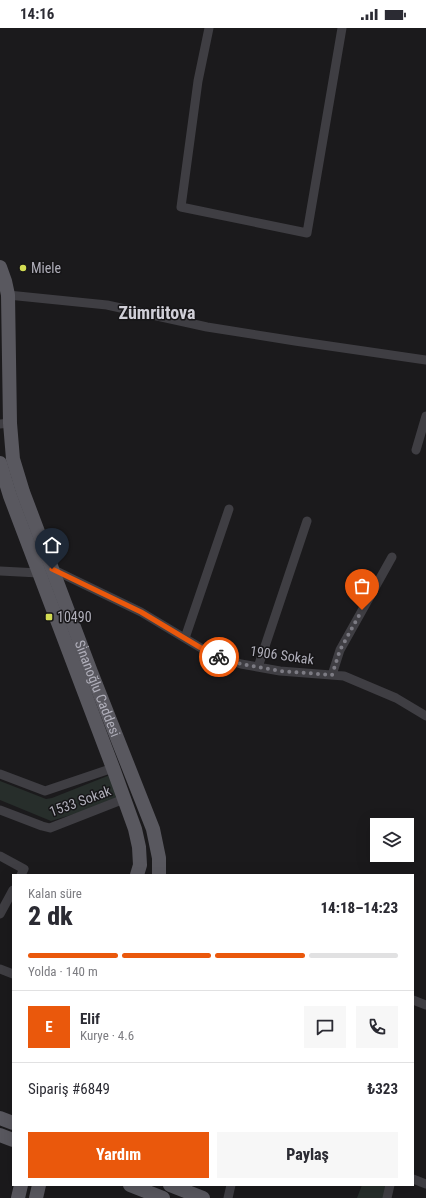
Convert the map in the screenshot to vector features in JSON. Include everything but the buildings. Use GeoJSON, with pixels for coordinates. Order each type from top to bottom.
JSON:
{"type":"FeatureCollection","features":[{"type":"Feature","properties":{"kind":"main road","name":"Si̇nanoğlu Caddesi"},"geometry":{"type":"LineString","coordinates":[[0,267],[8,295],[5,423],[13,459],[45,571],[124,799],[139,847],[140,865],[137,874]]}},
{"type":"Feature","properties":{"kind":"main road","name":"Si̇nanoğlu Caddesi"},"geometry":{"type":"LineString","coordinates":[[0,463],[10,496],[91,672],[153,829],[159,858],[159,874]]}},
{"type":"Feature","properties":{"kind":"main road"},"geometry":{"type":"LineString","coordinates":[[0,1118],[12,1123]]}},
{"type":"Feature","properties":{"kind":"main road"},"geometry":{"type":"LineString","coordinates":[[0,1135],[12,1140]]}},
{"type":"Feature","properties":{"kind":"main road"},"geometry":{"type":"LineString","coordinates":[[18,1198],[21,1186]]}},
{"type":"Feature","properties":{"kind":"main road"},"geometry":{"type":"LineString","coordinates":[[36,1198],[38,1186]]}},
{"type":"Feature","properties":{"kind":"main road"},"geometry":{"type":"LineString","coordinates":[[133,1186],[164,1198]]}},
{"type":"Feature","properties":{"kind":"main road"},"geometry":{"type":"LineString","coordinates":[[173,1186],[203,1198]]}},
{"type":"Feature","properties":{"kind":"street"},"geometry":{"type":"LineString","coordinates":[[209,28],[198,81],[181,208],[308,233],[342,28]]}},
{"type":"Feature","properties":{"kind":"street"},"geometry":{"type":"LineString","coordinates":[[8,295],[107,305],[207,327],[426,360]]}},
{"type":"Feature","properties":{"kind":"street"},"geometry":{"type":"LineString","coordinates":[[416,450],[426,416]]}},
{"type":"Feature","properties":{"kind":"street"},"geometry":{"type":"LineString","coordinates":[[185,638],[229,509]]}},
{"type":"Feature","properties":{"kind":"street"},"geometry":{"type":"LineString","coordinates":[[258,667],[307,521]]}},
{"type":"Feature","properties":{"kind":"street"},"geometry":{"type":"LineString","coordinates":[[332,675],[340,650],[392,557]]}},
{"type":"Feature","properties":{"kind":"street"},"geometry":{"type":"LineString","coordinates":[[0,570],[45,571]]}},
{"type":"Feature","properties":{"kind":"street","name":"1906 Sokak"},"geometry":{"type":"LineString","coordinates":[[45,571],[141,612],[211,654],[241,664],[280,671],[344,676],[396,698],[426,716]]}},
{"type":"Feature","properties":{"kind":"street"},"geometry":{"type":"LineString","coordinates":[[0,774],[45,791],[113,768]]}},
{"type":"Feature","properties":{"kind":"street","name":"1533 Sokak"},"geometry":{"type":"LineString","coordinates":[[0,810],[50,828],[124,799]]}},
{"type":"Feature","properties":{"kind":"street"},"geometry":{"type":"LineString","coordinates":[[0,856],[24,869],[22,874]]}},
{"type":"Feature","properties":{"kind":"street"},"geometry":{"type":"LineString","coordinates":[[0,914],[12,892]]}},
{"type":"Feature","properties":{"kind":"street"},"geometry":{"type":"LineString","coordinates":[[0,969],[12,974]]}},
{"type":"Feature","properties":{"kind":"street"},"geometry":{"type":"LineString","coordinates":[[414,1000],[426,1004]]}},
{"type":"Feature","properties":{"kind":"street"},"geometry":{"type":"LineString","coordinates":[[414,1179],[426,1184]]}},
{"type":"Feature","properties":{"kind":"street"},"geometry":{"type":"LineString","coordinates":[[228,1198],[231,1186]]}},
{"type":"Feature","properties":{"kind":"street"},"geometry":{"type":"LineString","coordinates":[[386,1198],[390,1186]]}},
{"type":"Feature","properties":{"kind":"shaded area"},"geometry":{"type":"Polygon","coordinates":[[[110,775],[118,797],[84,811],[51,821],[0,800],[0,781],[46,799],[110,775]]]}},
{"type":"Feature","properties":{"kind":"shaded area"},"geometry":{"type":"Polygon","coordinates":[[[362,1186],[389,1186],[385,1198],[357,1198],[362,1186]]]}},
{"type":"Feature","properties":{"kind":"way so far"},"geometry":{"type":"LineString","coordinates":[[219,657],[241,664],[280,671],[332,675],[340,650],[362,610]]}},
{"type":"Feature","properties":{"kind":"place","name":"Miele"},"geometry":{"type":"Point","coordinates":[23,268]}},
{"type":"Feature","properties":{"kind":"place","name":"10490"},"geometry":{"type":"Point","coordinates":[49,617]}},
{"type":"Feature","properties":{"kind":"district","name":"Zümrütova"},"geometry":{"type":"Point","coordinates":[157,313]}},
{"type":"Feature","properties":{"kind":"route"},"geometry":{"type":"LineString","coordinates":[[52,569],[141,612],[211,654],[219,657]]}}]}
